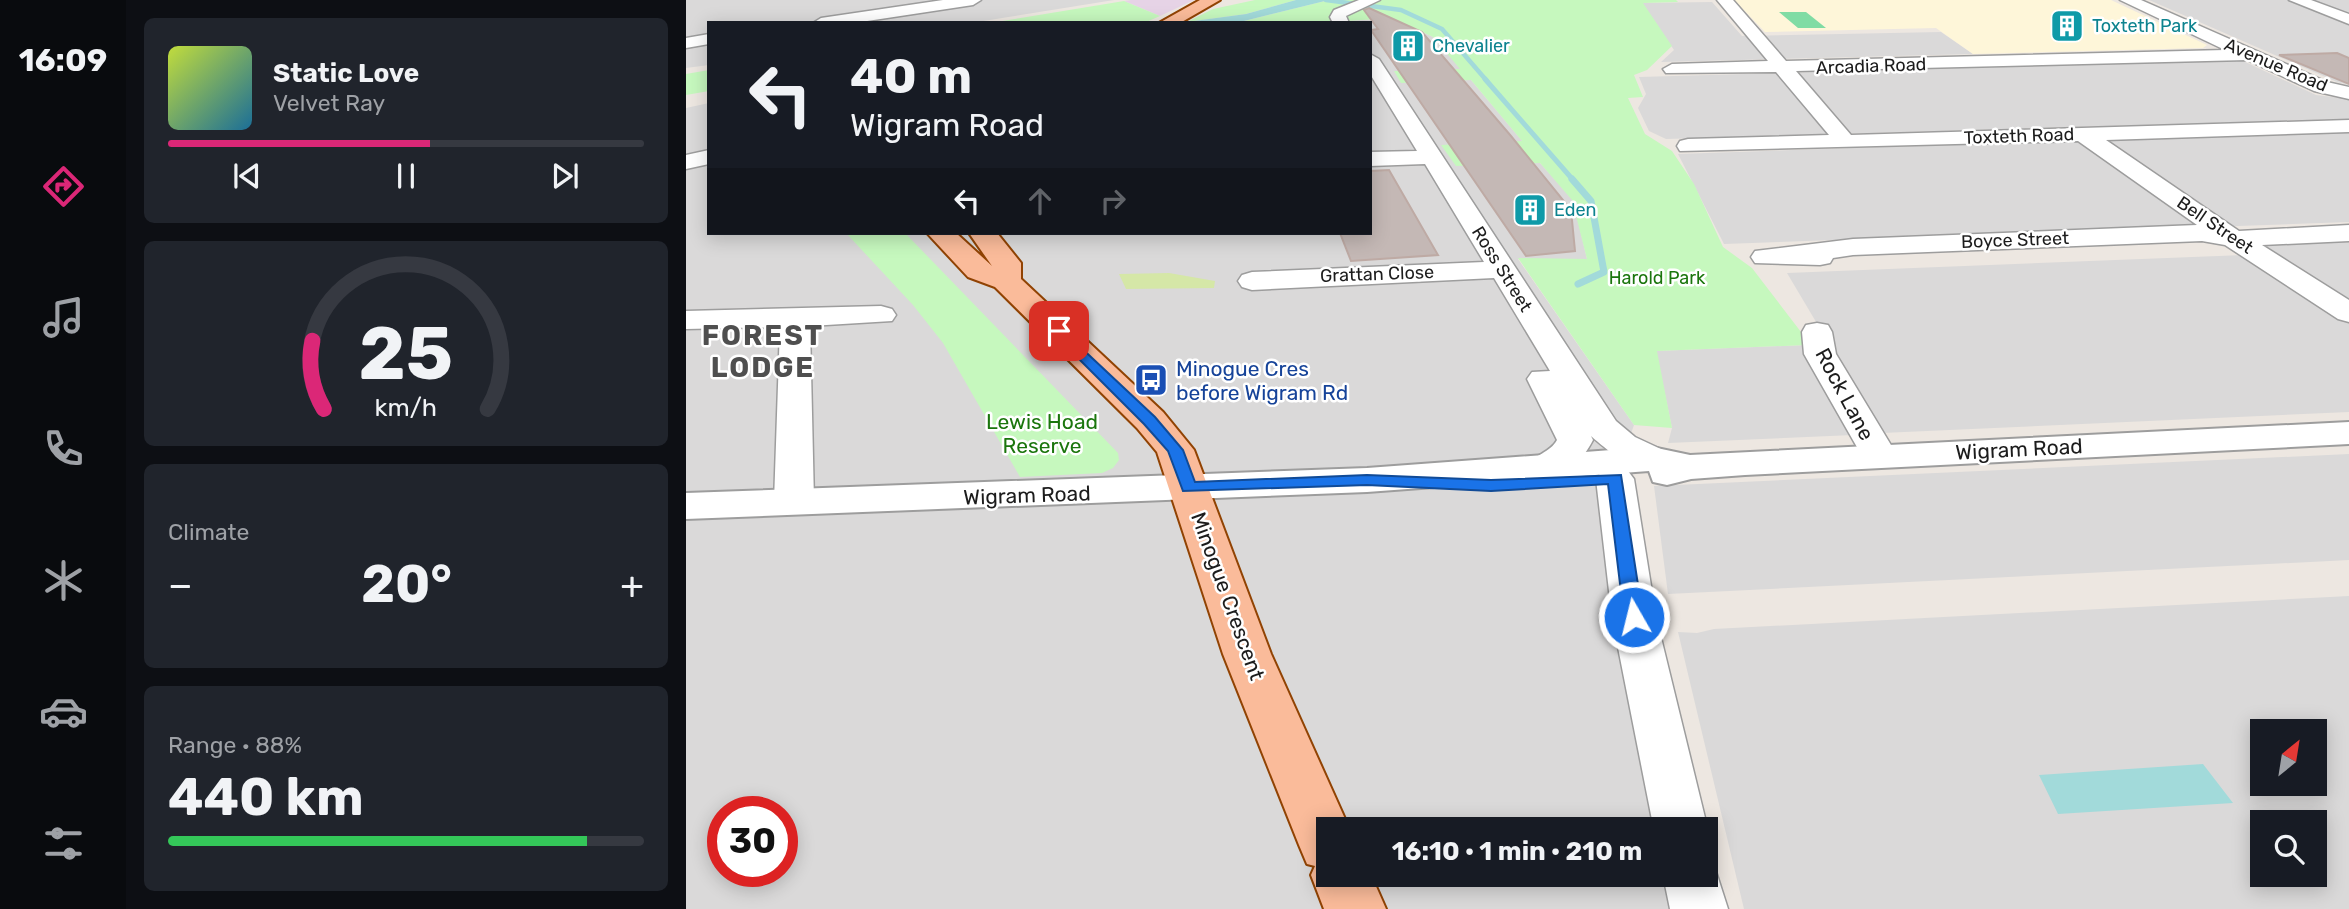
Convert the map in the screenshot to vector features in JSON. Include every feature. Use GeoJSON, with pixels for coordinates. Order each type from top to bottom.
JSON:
{"type":"FeatureCollection","features":[{"type":"Feature","properties":{"kind":"main road"},"geometry":{"type":"LineString","coordinates":[[1174,19],[1212,0]]}},
{"type":"Feature","properties":{"kind":"main road","name":"Minogue Crescent"},"geometry":{"type":"LineString","coordinates":[[943,235],[978,271],[1006,281],[1150,420],[1175,450],[1247,654],[1316,817]]}},
{"type":"Feature","properties":{"kind":"main road","name":"Minogue Crescent"},"geometry":{"type":"LineString","coordinates":[[985,235],[1007,263],[1006,281]]}},
{"type":"Feature","properties":{"kind":"main road"},"geometry":{"type":"LineString","coordinates":[[1346,887],[1355,909]]}},
{"type":"Feature","properties":{"kind":"street"},"geometry":{"type":"LineString","coordinates":[[834,21],[973,0]]}},
{"type":"Feature","properties":{"kind":"street"},"geometry":{"type":"LineString","coordinates":[[1725,0],[1845,141]]}},
{"type":"Feature","properties":{"kind":"street","name":"Avenue Road"},"geometry":{"type":"LineString","coordinates":[[2128,0],[2321,87],[2349,93]]}},
{"type":"Feature","properties":{"kind":"street"},"geometry":{"type":"LineString","coordinates":[[2297,0],[2349,19]]}},
{"type":"Feature","properties":{"kind":"street"},"geometry":{"type":"LineString","coordinates":[[1343,21],[1339,14],[1362,3]]}},
{"type":"Feature","properties":{"kind":"street"},"geometry":{"type":"LineString","coordinates":[[686,43],[707,39]]}},
{"type":"Feature","properties":{"kind":"street","name":"Arcadia Road"},"geometry":{"type":"LineString","coordinates":[[1672,69],[2245,53]]}},
{"type":"Feature","properties":{"kind":"street","name":"Ross Street"},"geometry":{"type":"LineString","coordinates":[[1373,74],[1491,269],[1603,428],[1622,445],[1652,459]]}},
{"type":"Feature","properties":{"kind":"street","name":"Toxteth Road"},"geometry":{"type":"LineString","coordinates":[[1688,146],[2349,126]]}},
{"type":"Feature","properties":{"kind":"street","name":"Bell Street"},"geometry":{"type":"LineString","coordinates":[[2083,134],[2233,239],[2349,313]]}},
{"type":"Feature","properties":{"kind":"street"},"geometry":{"type":"LineString","coordinates":[[1372,153],[1420,154]]}},
{"type":"Feature","properties":{"kind":"street"},"geometry":{"type":"LineString","coordinates":[[1372,159],[1420,154]]}},
{"type":"Feature","properties":{"kind":"street"},"geometry":{"type":"LineString","coordinates":[[686,162],[707,157]]}},
{"type":"Feature","properties":{"kind":"street","name":"Boyce Street"},"geometry":{"type":"LineString","coordinates":[[1765,257],[1863,260],[2217,244],[2233,239],[2349,233]]}},
{"type":"Feature","properties":{"kind":"street","name":"Ross Street"},"geometry":{"type":"LineString","coordinates":[[1491,269],[1574,435],[1574,445],[1570,451],[1545,466]]}},
{"type":"Feature","properties":{"kind":"street","name":"Grattan Close"},"geometry":{"type":"LineString","coordinates":[[1252,281],[1491,269]]}},
{"type":"Feature","properties":{"kind":"street"},"geometry":{"type":"LineString","coordinates":[[686,320],[881,315]]}},
{"type":"Feature","properties":{"kind":"street"},"geometry":{"type":"LineString","coordinates":[[794,502],[795,317]]}},
{"type":"Feature","properties":{"kind":"street","name":"Rock Lane"},"geometry":{"type":"LineString","coordinates":[[1817,332],[1820,354],[1879,455]]}},
{"type":"Feature","properties":{"kind":"street","name":"Wigram Road"},"geometry":{"type":"LineString","coordinates":[[1367,480],[1491,486],[1660,475],[1690,467],[1879,455],[2349,433]]}},
{"type":"Feature","properties":{"kind":"street","name":"Wigram Road"},"geometry":{"type":"LineString","coordinates":[[686,506],[1367,480],[1652,459],[1690,467]]}},
{"type":"Feature","properties":{"kind":"street"},"geometry":{"type":"LineString","coordinates":[[1615,479],[1634,617],[1678,817]]}},
{"type":"Feature","properties":{"kind":"street"},"geometry":{"type":"LineString","coordinates":[[1694,887],[1699,909]]}},
{"type":"Feature","properties":{"kind":"shaded area"},"geometry":{"type":"Polygon","coordinates":[[[686,0],[1114,0],[983,21],[707,21],[707,65],[686,68],[686,0]]]}},
{"type":"Feature","properties":{"kind":"shaded area"},"geometry":{"type":"Polygon","coordinates":[[[1194,0],[1160,16],[1124,1],[1194,0]]]}},
{"type":"Feature","properties":{"kind":"shaded area"},"geometry":{"type":"Polygon","coordinates":[[[1734,0],[2111,0],[2207,45],[2203,48],[1973,54],[1936,28],[1765,32],[1734,0]]]}},
{"type":"Feature","properties":{"kind":"shaded area"},"geometry":{"type":"Polygon","coordinates":[[[2149,0],[2349,0],[2349,85],[2337,82],[2149,0]]]}},
{"type":"Feature","properties":{"kind":"shaded area"},"geometry":{"type":"Polygon","coordinates":[[[1712,2],[1742,36],[1941,32],[1973,54],[1661,62],[1674,50],[1642,3],[1712,2]]]}},
{"type":"Feature","properties":{"kind":"shaded area"},"geometry":{"type":"Polygon","coordinates":[[[1392,18],[1433,37],[1461,69],[1415,81],[1471,80],[1523,142],[1473,164],[1540,163],[1573,200],[1587,259],[1518,259],[1634,425],[1615,479],[1680,817],[1316,817],[1316,887],[1695,887],[1700,909],[686,909],[686,108],[707,103],[707,235],[1372,235],[1372,21],[1347,21],[1392,18]]]}},
{"type":"Feature","properties":{"kind":"shaded area"},"geometry":{"type":"Polygon","coordinates":[[[2241,60],[2316,95],[2349,99],[2349,119],[1666,139],[1649,131],[1638,108],[1646,94],[1639,77],[2241,60]]]}},
{"type":"Feature","properties":{"kind":"shaded area"},"geometry":{"type":"Polygon","coordinates":[[[2349,131],[2349,222],[1724,244],[1678,154],[2349,131]]]}},
{"type":"Feature","properties":{"kind":"shaded area"},"geometry":{"type":"Polygon","coordinates":[[[2349,240],[2349,412],[1882,433],[1787,273],[2244,255],[2268,243],[2349,240]]]}},
{"type":"Feature","properties":{"kind":"shaded area"},"geometry":{"type":"Polygon","coordinates":[[[1807,345],[1853,435],[1668,443],[1672,428],[1656,351],[1807,345]]]}},
{"type":"Feature","properties":{"kind":"shaded area"},"geometry":{"type":"Polygon","coordinates":[[[2349,454],[2349,560],[1668,594],[1654,486],[2349,454]]]}},
{"type":"Feature","properties":{"kind":"shaded area"},"geometry":{"type":"Polygon","coordinates":[[[2349,596],[2349,909],[1744,909],[1678,632],[1697,633],[1714,629],[2349,596]]]}},
{"type":"Feature","properties":{"kind":"green space"},"geometry":{"type":"Polygon","coordinates":[[[1255,0],[1296,0],[1246,14],[1189,21],[1213,9],[1255,0]]]}},
{"type":"Feature","properties":{"kind":"green space","name":"Harold Park"},"geometry":{"type":"Polygon","coordinates":[[[1329,0],[1676,0],[1678,2],[1643,3],[1672,46],[1647,70],[1634,75],[1643,97],[1628,98],[1645,134],[1672,151],[1694,184],[1723,247],[1752,268],[1801,332],[1807,345],[1657,351],[1672,428],[1634,425],[1518,258],[1587,259],[1572,200],[1540,163],[1456,166],[1441,145],[1522,141],[1471,80],[1401,83],[1394,71],[1460,69],[1433,37],[1392,18],[1244,21],[1329,0]]]}},
{"type":"Feature","properties":{"kind":"green space"},"geometry":{"type":"Polygon","coordinates":[[[1124,1],[1160,16],[1149,21],[1002,21],[1124,1]]]}},
{"type":"Feature","properties":{"kind":"green space"},"geometry":{"type":"Polygon","coordinates":[[[1779,12],[1806,12],[1826,28],[1798,28],[1779,12]]]}},
{"type":"Feature","properties":{"kind":"green space"},"geometry":{"type":"Polygon","coordinates":[[[707,70],[707,91],[686,95],[686,74],[707,70]]]}},
{"type":"Feature","properties":{"kind":"green space","name":"Lewis Hoad Reserve"},"geometry":{"type":"Polygon","coordinates":[[[848,235],[907,235],[1118,453],[1119,460],[1113,468],[1102,473],[1020,477],[943,343],[913,305],[848,235]]]}},
{"type":"Feature","properties":{"kind":"green space"},"geometry":{"type":"Polygon","coordinates":[[[1169,273],[1215,281],[1214,288],[1126,289],[1119,274],[1169,273]]]}},
{"type":"Feature","properties":{"kind":"water"},"geometry":{"type":"Polygon","coordinates":[[[1296,0],[1329,0],[1244,21],[1194,21],[1246,14],[1296,0]]]}},
{"type":"Feature","properties":{"kind":"water"},"geometry":{"type":"Polygon","coordinates":[[[2203,764],[2233,803],[2058,814],[2039,775],[2203,764]]]}},
{"type":"Feature","properties":{"kind":"building"},"geometry":{"type":"Polygon","coordinates":[[[1369,8],[1422,32],[1571,210],[1575,251],[1526,256],[1372,31],[1378,29],[1364,10],[1369,8]]]}},
{"type":"Feature","properties":{"kind":"building"},"geometry":{"type":"Polygon","coordinates":[[[2337,53],[2349,58],[2349,84],[2279,55],[2337,53]]]}},
{"type":"Feature","properties":{"kind":"building"},"geometry":{"type":"Polygon","coordinates":[[[1389,170],[1438,255],[1351,261],[1341,235],[1372,235],[1372,171],[1389,170]]]}},
{"type":"Feature","properties":{"kind":"waterway"},"geometry":{"type":"LineString","coordinates":[[1326,0],[1401,10],[1442,29],[1487,81]]}},
{"type":"Feature","properties":{"kind":"waterway"},"geometry":{"type":"LineString","coordinates":[[1485,79],[1574,181]]}},
{"type":"Feature","properties":{"kind":"waterway"},"geometry":{"type":"LineString","coordinates":[[1572,179],[1591,201],[1604,272],[1578,284]]}},
{"type":"Feature","properties":{"kind":"place","name":"Toxteth Park"},"geometry":{"type":"Point","coordinates":[2067,26]}},
{"type":"Feature","properties":{"kind":"place","name":"Chevalier"},"geometry":{"type":"Point","coordinates":[1408,46]}},
{"type":"Feature","properties":{"kind":"place","name":"Eden"},"geometry":{"type":"Point","coordinates":[1530,210]}},
{"type":"Feature","properties":{"kind":"place","name":"Minogue Cres before Wigram Rd"},"geometry":{"type":"Point","coordinates":[1151,380]}},
{"type":"Feature","properties":{"kind":"district","name":"FOREST LODGE"},"geometry":{"type":"Point","coordinates":[763,351]}},
{"type":"Feature","properties":{"kind":"route"},"geometry":{"type":"LineString","coordinates":[[1059,331],[1150,420],[1175,450],[1189,487],[1367,480],[1491,486],[1615,479],[1634,617]]}}]}
